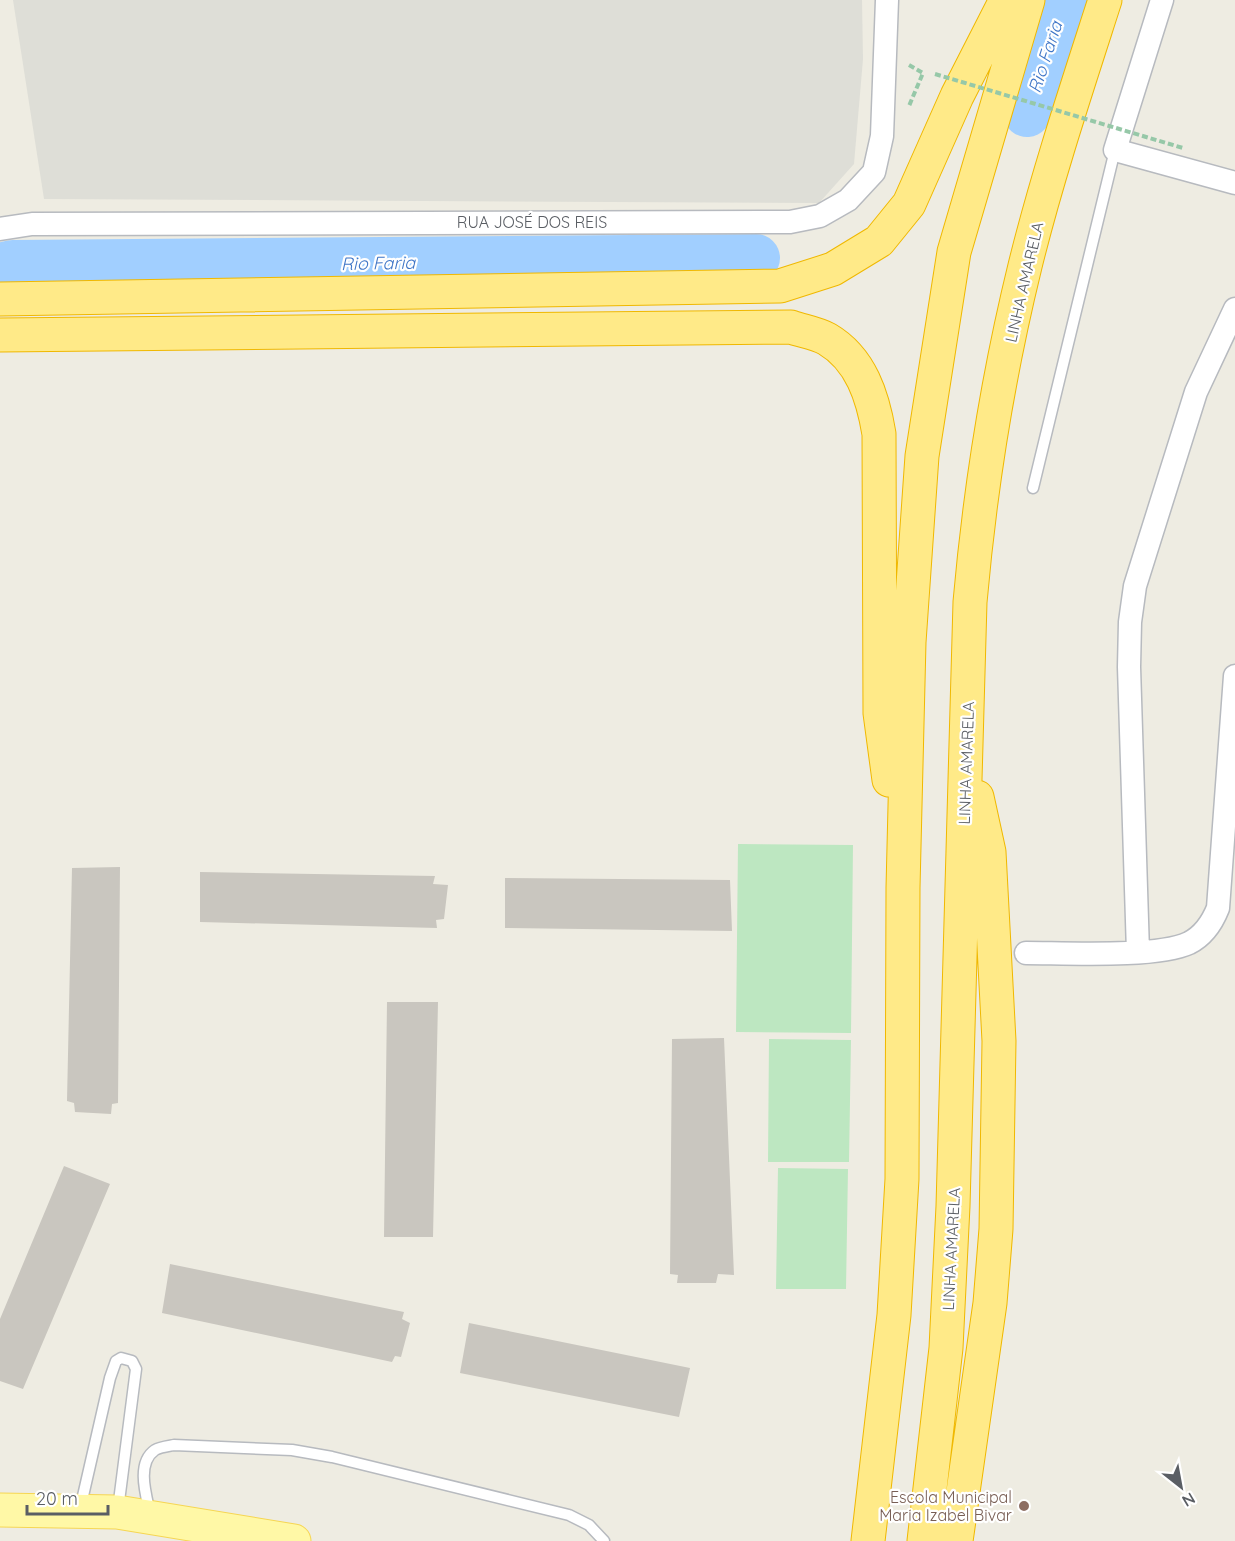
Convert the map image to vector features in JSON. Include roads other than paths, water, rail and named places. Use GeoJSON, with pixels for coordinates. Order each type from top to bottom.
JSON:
{"type":"FeatureCollection","features":[{"type":"Feature","properties":{"kind":"highway"},"geometry":{"type":"LineString","coordinates":[[0,299],[780,286],[833,269],[879,241],[909,204],[957,96],[1006,0]]}},
{"type":"Feature","properties":{"kind":"highway"},"geometry":{"type":"LineString","coordinates":[[868,1541],[894,1315],[901,1190],[903,899],[909,642],[922,456],[954,252],[1028,0]]}},
{"type":"Feature","properties":{"kind":"highway","name":"LINHA AMARELA"},"geometry":{"type":"LineString","coordinates":[[924,1541],[946,1348],[953,1206],[970,602],[976,535],[993,424],[1025,266],[1105,0]]}},
{"type":"Feature","properties":{"kind":"highway"},"geometry":{"type":"LineString","coordinates":[[393,330],[395,292]]}},
{"type":"Feature","properties":{"kind":"highway"},"geometry":{"type":"LineString","coordinates":[[0,335],[791,327],[827,339],[856,365],[874,401],[879,434],[880,713],[903,899]]}},
{"type":"Feature","properties":{"kind":"highway"},"geometry":{"type":"LineString","coordinates":[[956,1541],[990,1303],[996,1229],[999,1041],[989,852],[967,750]]}},
{"type":"Feature","properties":{"kind":"main road"},"geometry":{"type":"LineString","coordinates":[[0,1510],[117,1512],[294,1541]]}},
{"type":"Feature","properties":{"kind":"street","name":"RUA JOSÉ DOS REIS"},"geometry":{"type":"LineString","coordinates":[[0,229],[32,224],[790,222],[820,216],[848,200],[874,172],[882,136],[887,0]]}},
{"type":"Feature","properties":{"kind":"street"},"geometry":{"type":"LineString","coordinates":[[1162,0],[1114,150],[1235,183]]}},
{"type":"Feature","properties":{"kind":"street"},"geometry":{"type":"LineString","coordinates":[[1138,952],[1129,667],[1134,586],[1196,392],[1235,309]]}},
{"type":"Feature","properties":{"kind":"street"},"geometry":{"type":"LineString","coordinates":[[1026,953],[1138,952],[1176,948],[1191,942],[1208,927],[1218,908],[1235,676]]}},
{"type":"Feature","properties":{"kind":"lane"},"geometry":{"type":"LineString","coordinates":[[1033,488],[1114,150]]}},
{"type":"Feature","properties":{"kind":"lane"},"geometry":{"type":"LineString","coordinates":[[80,1510],[110,1378],[116,1360],[122,1358],[132,1361],[136,1369],[117,1512]]}},
{"type":"Feature","properties":{"kind":"lane"},"geometry":{"type":"LineString","coordinates":[[151,1518],[144,1471],[146,1461],[155,1450],[174,1445],[292,1450],[332,1456],[569,1515],[589,1525],[604,1541]]}},
{"type":"Feature","properties":{"kind":"waterway","name":"Rio Faria"},"geometry":{"type":"LineString","coordinates":[[1027,113],[1064,0]]}},
{"type":"Feature","properties":{"kind":"waterway","name":"Rio Faria"},"geometry":{"type":"LineString","coordinates":[[0,267],[13,264],[756,258]]}},
{"type":"Feature","properties":{"kind":"place","name":"Escola Municipal Maria Izabel Bivar"},"geometry":{"type":"Point","coordinates":[1024,1506]}}]}
